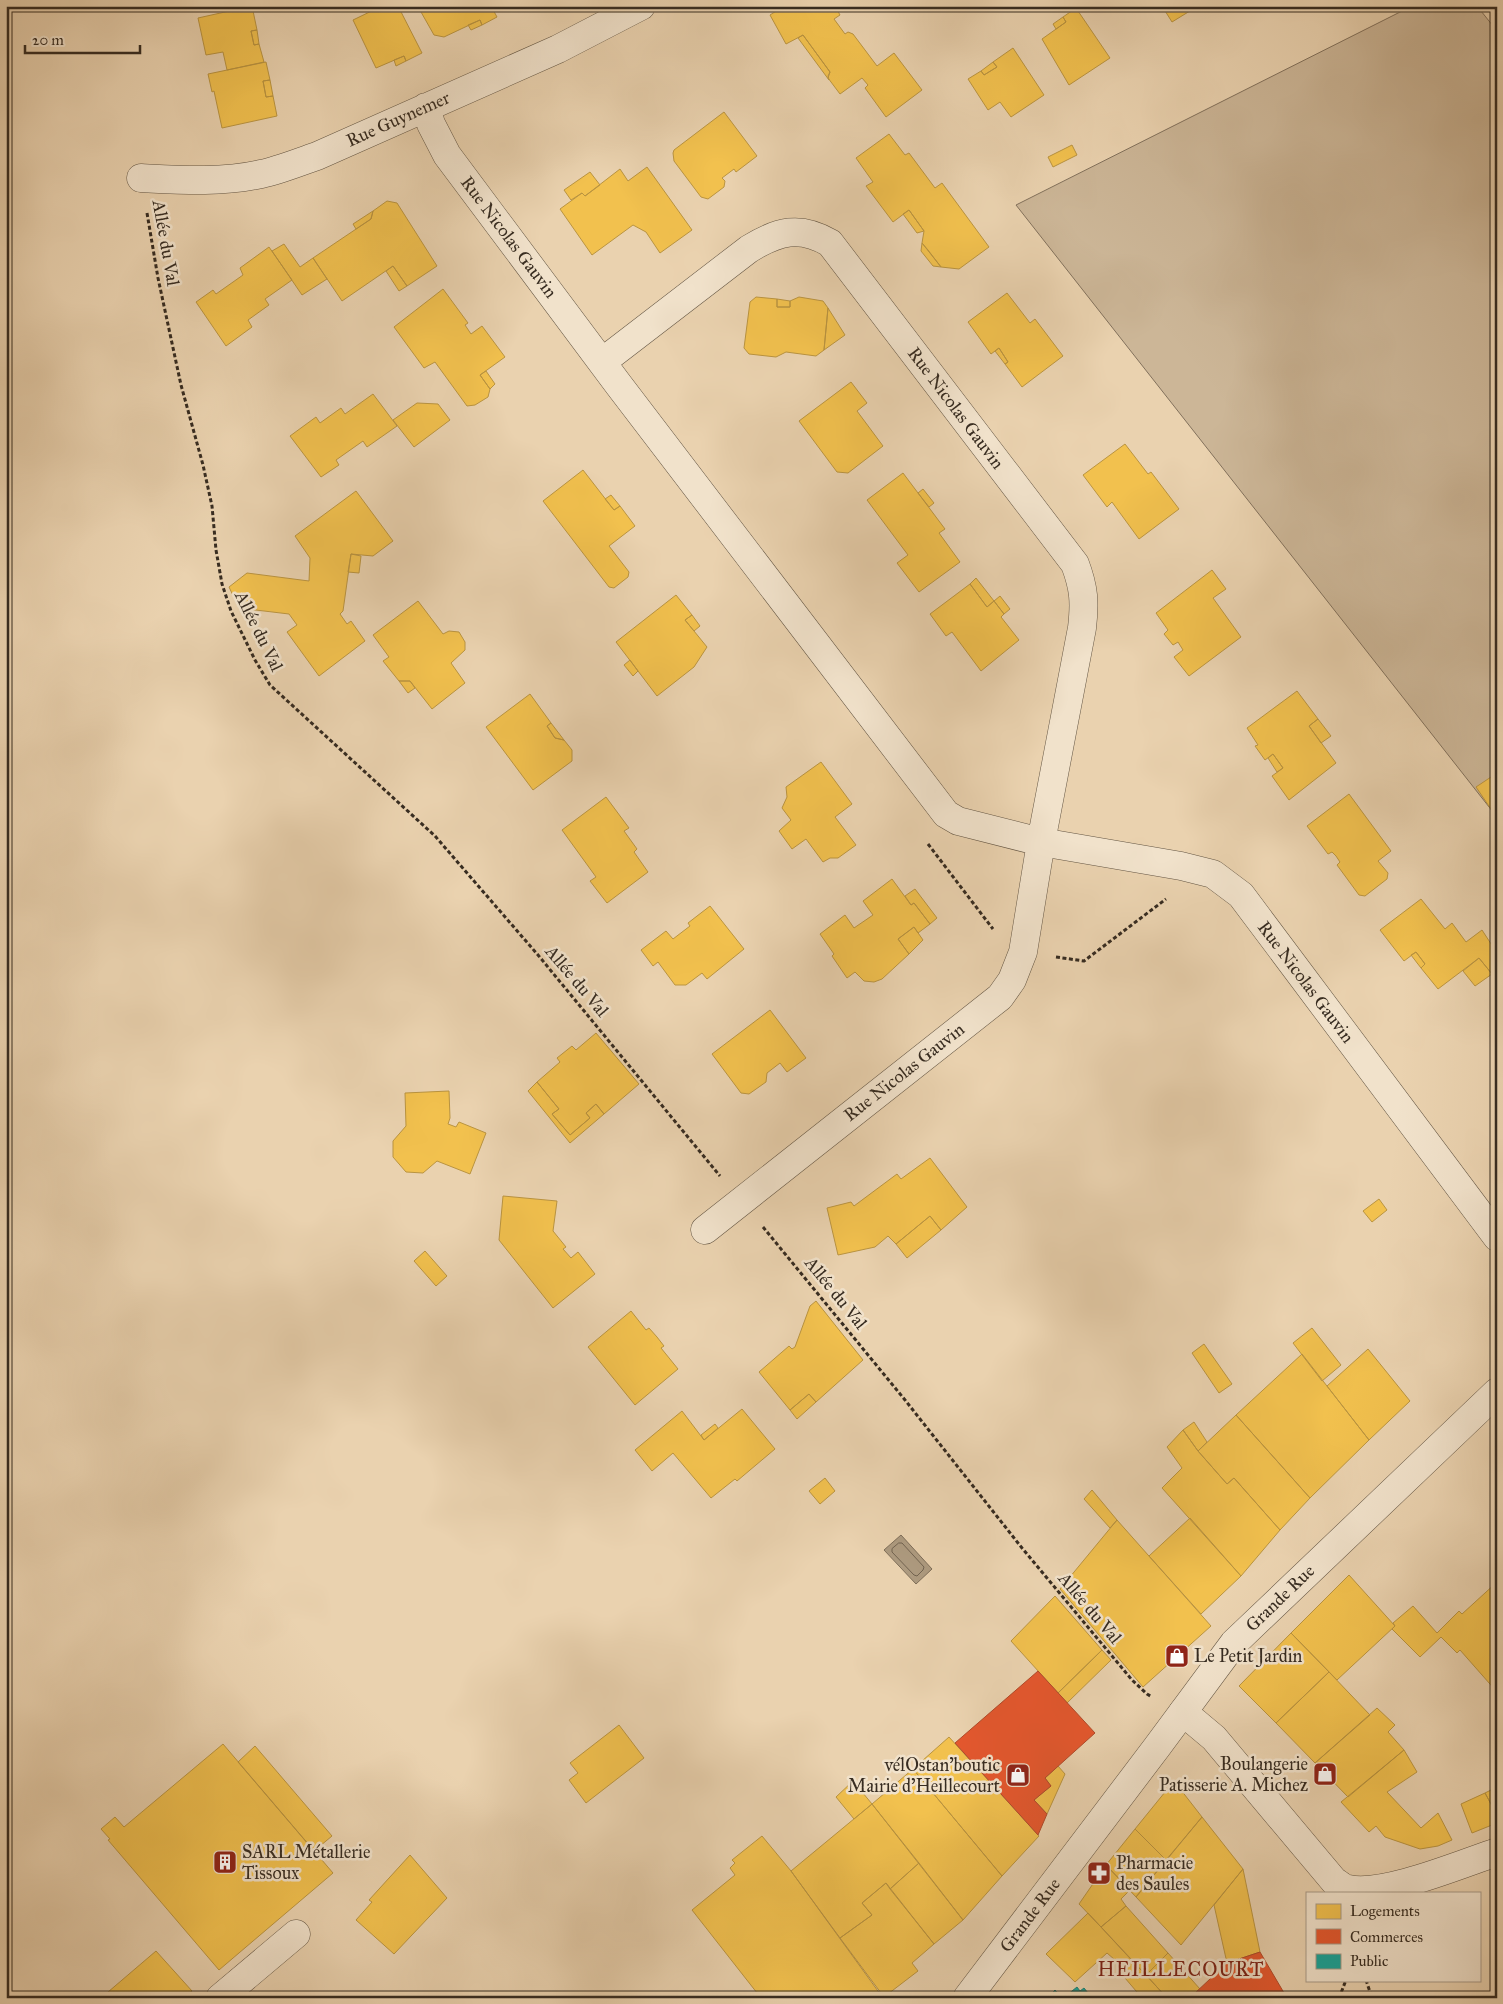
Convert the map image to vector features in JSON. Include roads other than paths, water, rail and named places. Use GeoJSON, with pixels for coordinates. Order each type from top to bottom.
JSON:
{"type":"FeatureCollection","features":[{"type":"Feature","properties":{"kind":"street","name":"Rue Guynemer"},"geometry":{"type":"LineString","coordinates":[[141,178],[185,180],[261,174],[317,156],[558,49],[641,6]]}},
{"type":"Feature","properties":{"kind":"street","name":"Rue Nicolas Gauvin"},"geometry":{"type":"LineString","coordinates":[[426,107],[435,132],[447,155],[946,814],[958,821],[1041,842],[1213,874],[1241,895],[1497,1237]]}},
{"type":"Feature","properties":{"kind":"street","name":"Rue Nicolas Gauvin"},"geometry":{"type":"LineString","coordinates":[[602,362],[749,249],[769,236],[804,232],[817,235],[830,243],[1076,564],[1083,583],[1085,604],[1082,628],[1041,842],[1023,952],[1012,980],[1000,996],[705,1230]]}},
{"type":"Feature","properties":{"kind":"street","name":"Grande Rue"},"geometry":{"type":"LineString","coordinates":[[967,1998],[1234,1642],[1497,1392]]}},
{"type":"Feature","properties":{"kind":"street"},"geometry":{"type":"LineString","coordinates":[[1183,1712],[1214,1738],[1334,1881],[1346,1889],[1362,1890],[1391,1887],[1485,1856]]}},
{"type":"Feature","properties":{"kind":"street"},"geometry":{"type":"LineString","coordinates":[[220,1998],[296,1934]]}},
{"type":"Feature","properties":{"kind":"water"},"geometry":{"type":"Polygon","coordinates":[[[901,1535],[932,1569],[916,1584],[884,1550],[901,1535]]]}},
{"type":"Feature","properties":{"kind":"place","name":"Le Petit Jardin"},"geometry":{"type":"Point","coordinates":[1177,1656]}},
{"type":"Feature","properties":{"kind":"place","name":"Boulangerie Patisserie A. Michez"},"geometry":{"type":"Point","coordinates":[1325,1774]}},
{"type":"Feature","properties":{"kind":"place","name":"vélOstan'boutic Mairie d'Heillecourt"},"geometry":{"type":"Point","coordinates":[1018,1775]}},
{"type":"Feature","properties":{"kind":"place","name":"SARL Métallerie Tissoux"},"geometry":{"type":"Point","coordinates":[225,1862]}},
{"type":"Feature","properties":{"kind":"place","name":"Pharmacie des Saules"},"geometry":{"type":"Point","coordinates":[1099,1873]}},
{"type":"Feature","properties":{"kind":"district","name":"HEILLECOURT"},"geometry":{"type":"Point","coordinates":[1181,1969]}}]}
